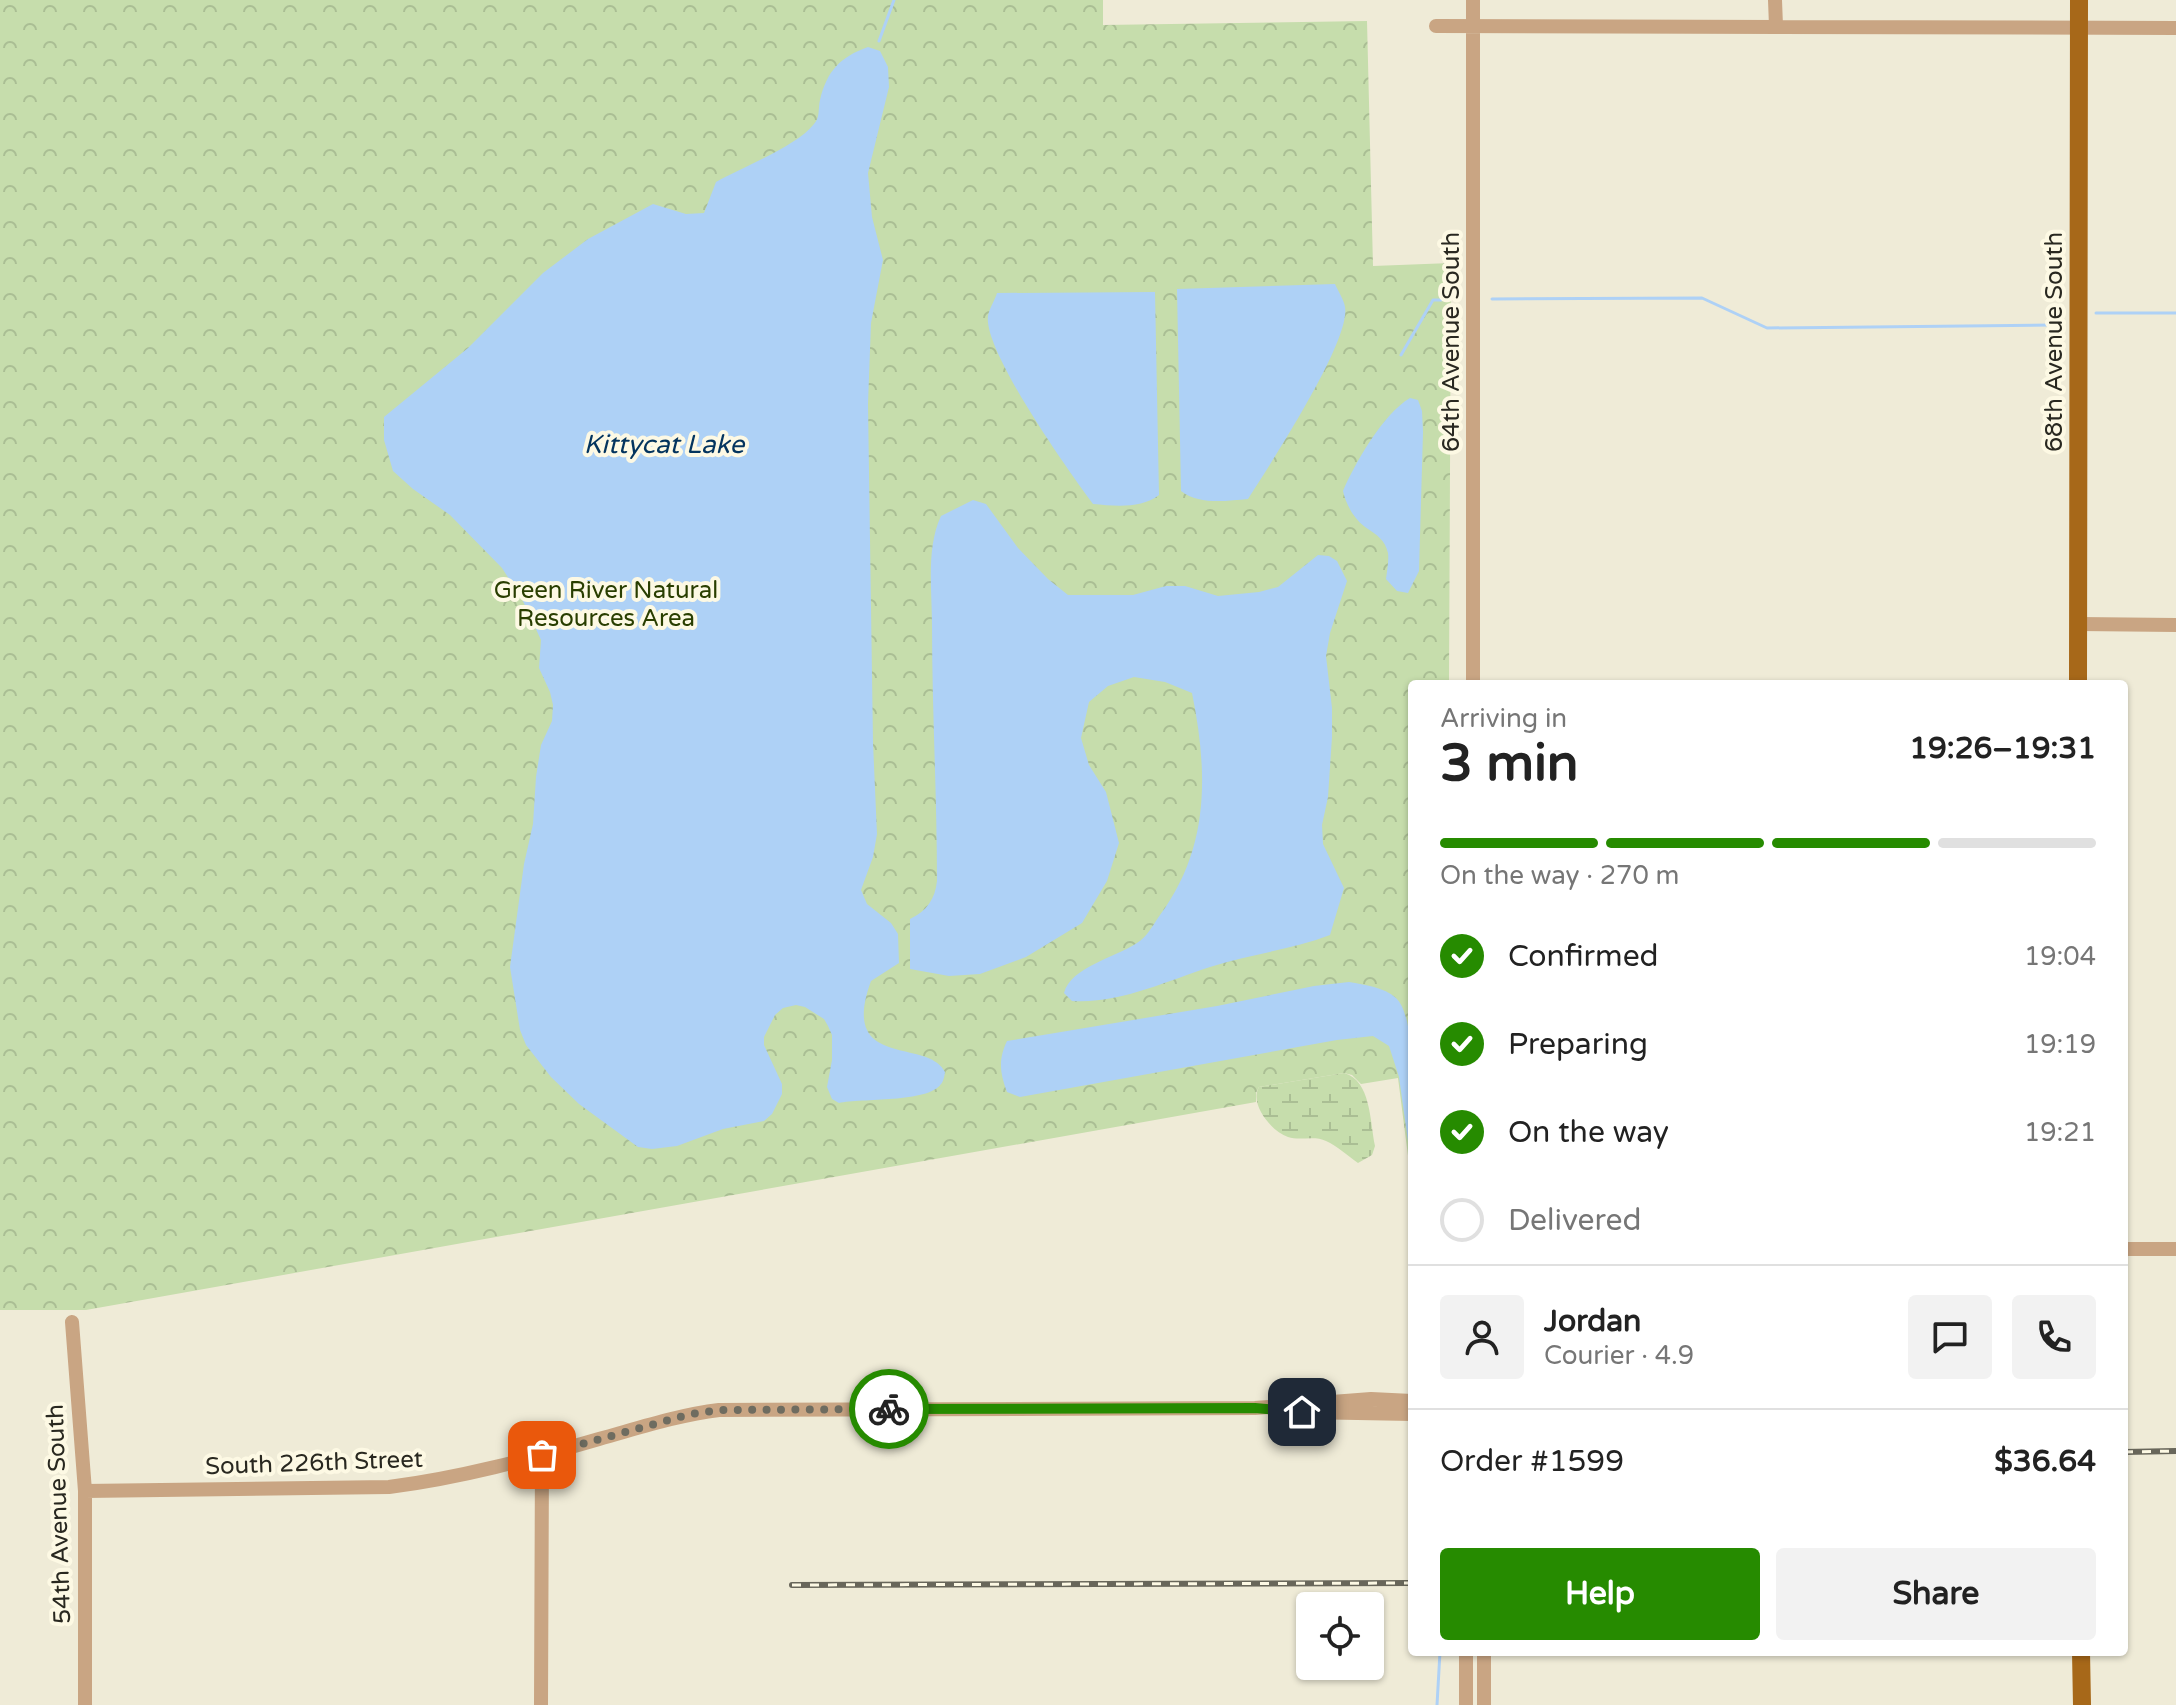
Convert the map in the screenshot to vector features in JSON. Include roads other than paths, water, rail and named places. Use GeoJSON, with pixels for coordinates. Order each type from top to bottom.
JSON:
{"type":"FeatureCollection","features":[{"type":"Feature","properties":{"kind":"main road","name":"68th Avenue South"},"geometry":{"type":"LineString","coordinates":[[2078,680],[2079,0]]}},
{"type":"Feature","properties":{"kind":"main road"},"geometry":{"type":"LineString","coordinates":[[2081,1656],[2082,1705]]}},
{"type":"Feature","properties":{"kind":"street","name":"64th Avenue South"},"geometry":{"type":"LineString","coordinates":[[1473,0],[1473,680]]}},
{"type":"Feature","properties":{"kind":"street"},"geometry":{"type":"LineString","coordinates":[[1775,0],[1776,26]]}},
{"type":"Feature","properties":{"kind":"street"},"geometry":{"type":"LineString","coordinates":[[1436,26],[2176,28]]}},
{"type":"Feature","properties":{"kind":"street"},"geometry":{"type":"LineString","coordinates":[[2079,624],[2176,625]]}},
{"type":"Feature","properties":{"kind":"street"},"geometry":{"type":"LineString","coordinates":[[2128,1249],[2176,1249]]}},
{"type":"Feature","properties":{"kind":"street","name":"54th Avenue South"},"geometry":{"type":"LineString","coordinates":[[72,1322],[85,1491],[85,1705]]}},
{"type":"Feature","properties":{"kind":"street","name":"South 226th Street"},"geometry":{"type":"LineString","coordinates":[[85,1491],[389,1487],[429,1482],[691,1414],[719,1410],[1255,1408],[1371,1399],[1408,1401]]}},
{"type":"Feature","properties":{"kind":"street","name":"South 226th Street"},"geometry":{"type":"LineString","coordinates":[[1255,1408],[1408,1414]]}},
{"type":"Feature","properties":{"kind":"street"},"geometry":{"type":"LineString","coordinates":[[541,1705],[542,1455]]}},
{"type":"Feature","properties":{"kind":"street"},"geometry":{"type":"LineString","coordinates":[[1466,1656],[1466,1705]]}},
{"type":"Feature","properties":{"kind":"street"},"geometry":{"type":"LineString","coordinates":[[1484,1656],[1484,1705]]}},
{"type":"Feature","properties":{"kind":"water","name":"Kittycat Lake"},"geometry":{"type":"Polygon","coordinates":[[[868,47],[880,51],[888,67],[889,87],[868,173],[872,217],[883,260],[871,323],[868,404],[877,834],[873,857],[861,890],[867,904],[891,923],[898,934],[899,963],[871,981],[864,1009],[866,1028],[875,1040],[936,1062],[945,1075],[941,1084],[923,1094],[839,1103],[832,1099],[827,1087],[832,1035],[824,1019],[805,1007],[796,1005],[783,1008],[775,1015],[764,1037],[764,1045],[782,1084],[782,1094],[772,1114],[764,1121],[723,1129],[677,1146],[638,1147],[579,1104],[551,1077],[526,1045],[520,1030],[510,967],[524,864],[533,824],[541,745],[552,721],[553,705],[539,668],[541,640],[522,599],[502,568],[450,515],[393,471],[384,440],[384,417],[468,348],[543,273],[588,239],[653,204],[686,214],[704,213],[716,182],[783,148],[814,124],[831,73],[850,55],[868,47]]]}},
{"type":"Feature","properties":{"kind":"water"},"geometry":{"type":"Polygon","coordinates":[[[1335,284],[1345,307],[1335,347],[1307,403],[1248,499],[1204,500],[1181,491],[1177,289],[1335,284]]]}},
{"type":"Feature","properties":{"kind":"water"},"geometry":{"type":"Polygon","coordinates":[[[1155,292],[1159,495],[1136,505],[1093,504],[1013,383],[990,333],[988,316],[997,293],[1155,292]]]}},
{"type":"Feature","properties":{"kind":"water"},"geometry":{"type":"Polygon","coordinates":[[[1410,398],[1418,400],[1423,432],[1419,571],[1408,593],[1397,591],[1386,579],[1388,553],[1385,545],[1355,517],[1343,491],[1362,453],[1380,427],[1410,398]]]}},
{"type":"Feature","properties":{"kind":"water"},"geometry":{"type":"Polygon","coordinates":[[[973,500],[986,504],[1018,548],[1068,595],[1133,595],[1166,586],[1185,586],[1218,596],[1259,592],[1278,587],[1318,555],[1337,561],[1347,581],[1326,656],[1332,737],[1328,797],[1322,825],[1323,844],[1344,888],[1330,935],[1107,999],[1072,1001],[1064,993],[1075,976],[1128,948],[1147,934],[1176,889],[1196,836],[1202,780],[1192,693],[1165,682],[1134,677],[1108,686],[1089,702],[1081,738],[1089,765],[1106,792],[1119,843],[1107,881],[1082,923],[1026,957],[980,974],[949,976],[910,969],[910,919],[929,904],[937,881],[931,584],[933,542],[941,516],[973,500]]]}},
{"type":"Feature","properties":{"kind":"water"},"geometry":{"type":"Polygon","coordinates":[[[1349,982],[1374,987],[1396,998],[1404,1010],[1408,1025],[1408,1141],[1399,1077],[1389,1046],[1373,1036],[1020,1097],[1007,1092],[1001,1060],[1007,1041],[1217,1006],[1349,982]]]}},
{"type":"Feature","properties":{"kind":"waterway"},"geometry":{"type":"LineString","coordinates":[[879,41],[894,0]]}},
{"type":"Feature","properties":{"kind":"waterway"},"geometry":{"type":"LineString","coordinates":[[1492,299],[1702,298],[1767,328],[2052,325]]}},
{"type":"Feature","properties":{"kind":"waterway"},"geometry":{"type":"LineString","coordinates":[[1401,355],[1433,300],[1441,300]]}},
{"type":"Feature","properties":{"kind":"waterway"},"geometry":{"type":"LineString","coordinates":[[2096,313],[2176,313]]}},
{"type":"Feature","properties":{"kind":"waterway"},"geometry":{"type":"LineString","coordinates":[[1437,1705],[1440,1656]]}},
{"type":"Feature","properties":{"kind":"railway"},"geometry":{"type":"LineString","coordinates":[[2128,1452],[2176,1451]]}},
{"type":"Feature","properties":{"kind":"railway"},"geometry":{"type":"LineString","coordinates":[[792,1585],[1408,1583]]}},
{"type":"Feature","properties":{"kind":"park label","name":"Green River Natural Resources Area"},"geometry":{"type":"Point","coordinates":[606,604]}}]}
